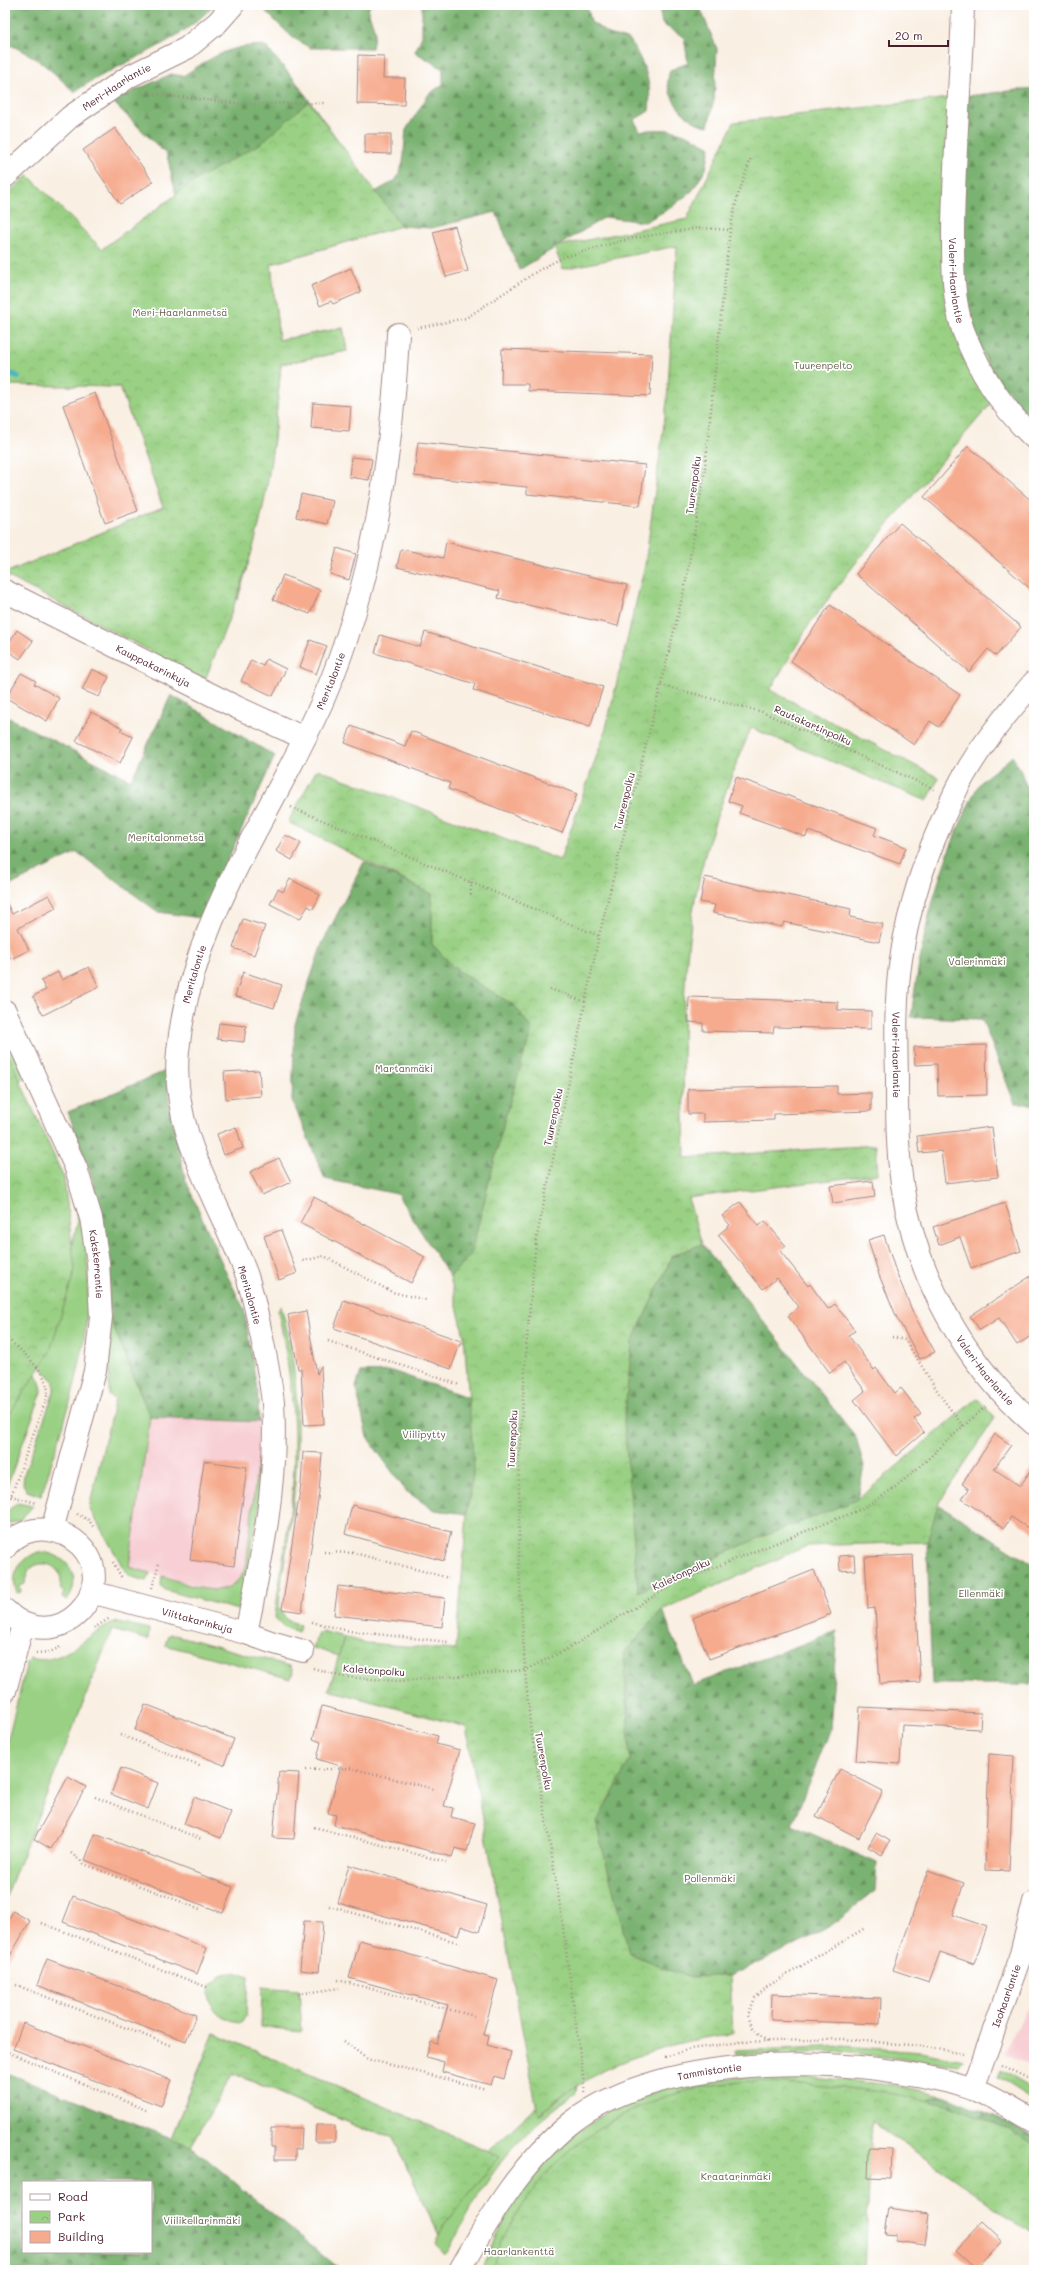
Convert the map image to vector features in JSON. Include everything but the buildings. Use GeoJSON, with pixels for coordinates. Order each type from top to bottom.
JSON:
{"type":"FeatureCollection","features":[{"type":"Feature","properties":{"kind":"street","name":"Meri-Haarlantie"},"geometry":{"type":"LineString","coordinates":[[5,177],[70,117],[111,88],[187,48],[218,22],[233,5]]}},
{"type":"Feature","properties":{"kind":"street","name":"Valeri-Haarlantie"},"geometry":{"type":"LineString","coordinates":[[963,5],[953,206],[953,281],[963,329],[988,382],[1016,421],[1034,438]]}},
{"type":"Feature","properties":{"kind":"street","name":"Meritalontie"},"geometry":{"type":"LineString","coordinates":[[246,1633],[264,1549],[272,1479],[273,1400],[256,1310],[247,1278],[194,1157],[185,1128],[177,1074],[178,1050],[190,986],[213,917],[225,889],[322,701],[352,622],[373,539],[389,447],[398,334]]}},
{"type":"Feature","properties":{"kind":"street","name":"Kauppakarinkuja"},"geometry":{"type":"LineString","coordinates":[[5,591],[228,703],[304,738]]}},
{"type":"Feature","properties":{"kind":"street","name":"Valeri-Haarlantie"},"geometry":{"type":"LineString","coordinates":[[1034,682],[982,746],[952,797],[922,878],[908,922],[901,959],[897,998],[896,1043],[898,1152],[902,1186],[922,1260],[945,1312],[982,1368],[1014,1406],[1034,1424]]}},
{"type":"Feature","properties":{"kind":"street","name":"Kakskerrantie"},"geometry":{"type":"LineString","coordinates":[[5,1011],[76,1168],[92,1218],[98,1262],[101,1317],[95,1371],[52,1530]]}},
{"type":"Feature","properties":{"kind":"street"},"geometry":{"type":"LineString","coordinates":[[5,1548],[18,1536],[29,1531],[52,1530],[64,1533],[83,1548],[93,1570],[91,1592],[86,1606],[69,1622],[46,1628],[23,1624],[5,1610]]}},
{"type":"Feature","properties":{"kind":"street","name":"Viittakarinkuja"},"geometry":{"type":"LineString","coordinates":[[91,1592],[246,1633],[303,1651]]}},
{"type":"Feature","properties":{"kind":"street"},"geometry":{"type":"LineString","coordinates":[[5,1691],[23,1624]]}},
{"type":"Feature","properties":{"kind":"street","name":"Isohaarlantie"},"geometry":{"type":"LineString","coordinates":[[973,2089],[1021,1954],[1034,1902]]}},
{"type":"Feature","properties":{"kind":"street","name":"Tammistontie"},"geometry":{"type":"LineString","coordinates":[[460,2270],[507,2191],[540,2154],[572,2123],[612,2099],[675,2076],[742,2065],[837,2065],[916,2075],[973,2089],[1034,2121]]}},
{"type":"Feature","properties":{"kind":"path"},"geometry":{"type":"LineString","coordinates":[[111,88],[158,96],[244,104],[324,104]]}},
{"type":"Feature","properties":{"kind":"path","name":"Tuurenpolku"},"geometry":{"type":"LineString","coordinates":[[585,2092],[561,1912],[530,1724],[525,1670],[519,1567],[519,1457],[527,1338],[536,1242],[585,1002],[599,936],[685,586],[704,476],[730,230],[737,198],[751,158]]}},
{"type":"Feature","properties":{"kind":"path"},"geometry":{"type":"LineString","coordinates":[[398,334],[403,330],[466,318],[533,274],[564,257],[628,239],[652,235],[699,228],[730,230]]}},
{"type":"Feature","properties":{"kind":"path","name":"Rautakartinpolku"},"geometry":{"type":"LineString","coordinates":[[661,685],[762,712],[952,797]]}},
{"type":"Feature","properties":{"kind":"path"},"geometry":{"type":"LineString","coordinates":[[287,805],[599,936]]}},
{"type":"Feature","properties":{"kind":"path"},"geometry":{"type":"LineString","coordinates":[[471,882],[471,897]]}},
{"type":"Feature","properties":{"kind":"path"},"geometry":{"type":"LineString","coordinates":[[550,989],[585,1002]]}},
{"type":"Feature","properties":{"kind":"path"},"geometry":{"type":"LineString","coordinates":[[303,1261],[324,1256],[392,1292],[426,1300]]}},
{"type":"Feature","properties":{"kind":"path"},"geometry":{"type":"LineString","coordinates":[[5,1336],[40,1371],[48,1384],[48,1393],[11,1496],[5,1504]]}},
{"type":"Feature","properties":{"kind":"path"},"geometry":{"type":"LineString","coordinates":[[892,1337],[905,1340],[942,1398],[963,1426]]}},
{"type":"Feature","properties":{"kind":"path"},"geometry":{"type":"LineString","coordinates":[[328,1341],[460,1385]]}},
{"type":"Feature","properties":{"kind":"path","name":"Kaletonpolku"},"geometry":{"type":"LineString","coordinates":[[334,1674],[401,1681],[525,1670],[569,1648],[675,1583],[859,1510],[880,1499],[919,1468],[985,1407]]}},
{"type":"Feature","properties":{"kind":"path"},"geometry":{"type":"LineString","coordinates":[[11,1496],[38,1504]]}},
{"type":"Feature","properties":{"kind":"path"},"geometry":{"type":"LineString","coordinates":[[324,1552],[354,1553],[449,1578]]}},
{"type":"Feature","properties":{"kind":"path"},"geometry":{"type":"LineString","coordinates":[[151,1590],[159,1563]]}},
{"type":"Feature","properties":{"kind":"path"},"geometry":{"type":"LineString","coordinates":[[312,1622],[349,1631],[448,1642]]}},
{"type":"Feature","properties":{"kind":"path"},"geometry":{"type":"LineString","coordinates":[[120,1735],[202,1766]]}},
{"type":"Feature","properties":{"kind":"path"},"geometry":{"type":"LineString","coordinates":[[306,1770],[351,1768],[434,1789]]}},
{"type":"Feature","properties":{"kind":"path"},"geometry":{"type":"LineString","coordinates":[[95,1797],[201,1839]]}},
{"type":"Feature","properties":{"kind":"path"},"geometry":{"type":"LineString","coordinates":[[314,1826],[446,1862]]}},
{"type":"Feature","properties":{"kind":"path"},"geometry":{"type":"LineString","coordinates":[[71,1853],[84,1864],[200,1909]]}},
{"type":"Feature","properties":{"kind":"path"},"geometry":{"type":"LineString","coordinates":[[329,1906],[460,1943]]}},
{"type":"Feature","properties":{"kind":"path"},"geometry":{"type":"LineString","coordinates":[[42,1923],[209,1988]]}},
{"type":"Feature","properties":{"kind":"path"},"geometry":{"type":"LineString","coordinates":[[767,2042],[752,2027],[748,2015],[755,1998],[768,1986],[866,1928]]}},
{"type":"Feature","properties":{"kind":"path"},"geometry":{"type":"LineString","coordinates":[[338,1980],[474,2016]]}},
{"type":"Feature","properties":{"kind":"path"},"geometry":{"type":"LineString","coordinates":[[16,1985],[172,2046]]}},
{"type":"Feature","properties":{"kind":"path"},"geometry":{"type":"LineString","coordinates":[[299,1994],[339,1988]]}},
{"type":"Feature","properties":{"kind":"path"},"geometry":{"type":"LineString","coordinates":[[344,2041],[367,2059],[486,2089]]}},
{"type":"Feature","properties":{"kind":"path"},"geometry":{"type":"LineString","coordinates":[[5,2051],[146,2110]]}},
{"type":"Feature","properties":{"kind":"path"},"geometry":{"type":"LineString","coordinates":[[998,2064],[1034,2082]]}},
{"type":"Feature","properties":{"kind":"shaded area"},"geometry":{"type":"Polygon","coordinates":[[[150,1417],[259,1422],[258,1470],[246,1567],[242,1577],[233,1586],[221,1591],[209,1589],[129,1567],[150,1417]]]}},
{"type":"Feature","properties":{"kind":"shaded area"},"geometry":{"type":"Polygon","coordinates":[[[1034,1990],[1034,2068],[1003,2053],[1029,2006],[1034,1990]]]}},
{"type":"Feature","properties":{"kind":"green space"},"geometry":{"type":"Polygon","coordinates":[[[5,5],[214,5],[183,32],[74,92],[34,57],[5,43],[5,5]]]}},
{"type":"Feature","properties":{"kind":"green space"},"geometry":{"type":"Polygon","coordinates":[[[265,5],[370,5],[368,11],[375,31],[372,48],[310,48],[292,37],[264,10],[265,5]]]}},
{"type":"Feature","properties":{"kind":"green space"},"geometry":{"type":"Polygon","coordinates":[[[422,5],[587,5],[591,22],[609,34],[630,40],[640,58],[648,82],[650,100],[649,111],[634,120],[640,131],[669,130],[692,137],[710,147],[706,169],[692,191],[670,208],[645,222],[605,217],[519,270],[496,212],[432,228],[401,226],[271,264],[279,340],[343,328],[347,351],[281,364],[274,439],[260,521],[238,599],[56,552],[163,507],[120,387],[5,384],[102,249],[176,195],[167,155],[112,101],[171,74],[183,76],[212,58],[231,50],[242,47],[265,46],[294,79],[375,192],[396,180],[403,163],[406,130],[429,94],[443,84],[443,69],[415,52],[422,36],[422,5]]]}},
{"type":"Feature","properties":{"kind":"green space"},"geometry":{"type":"Polygon","coordinates":[[[663,5],[699,5],[717,49],[714,100],[708,126],[694,121],[682,112],[677,106],[670,92],[668,82],[670,70],[688,63],[684,37],[662,24],[660,12],[663,5]]]}},
{"type":"Feature","properties":{"kind":"green space"},"geometry":{"type":"Polygon","coordinates":[[[1034,88],[1034,422],[1023,411],[990,368],[970,321],[961,272],[967,96],[1034,88]]]}},
{"type":"Feature","properties":{"kind":"green space","name":"Tuurenpelto"},"geometry":{"type":"Polygon","coordinates":[[[967,96],[961,272],[970,321],[990,368],[1005,387],[858,560],[810,623],[770,690],[939,778],[927,801],[751,728],[720,807],[707,848],[697,889],[687,956],[683,1057],[685,1158],[876,1145],[878,1174],[688,1198],[702,1244],[673,1255],[632,1342],[624,1421],[638,1592],[752,1541],[857,1500],[977,1398],[995,1418],[938,1504],[927,1542],[807,1546],[662,1610],[624,1653],[630,1760],[596,1823],[629,1953],[687,1977],[730,1976],[733,2034],[680,2043],[654,2050],[630,2059],[582,2083],[538,2115],[466,1727],[329,1690],[344,1637],[366,1643],[456,1650],[467,1514],[474,1468],[464,1336],[450,1277],[471,1254],[505,1118],[532,1029],[515,1006],[454,968],[432,944],[432,894],[288,822],[317,769],[560,860],[605,732],[645,565],[667,401],[677,246],[563,269],[554,247],[687,219],[734,122],[967,96]]]}},
{"type":"Feature","properties":{"kind":"green space","name":"Meri-Haarlanmetsä"},"geometry":{"type":"Polygon","coordinates":[[[309,101],[401,226],[271,264],[279,340],[343,328],[347,351],[281,364],[271,463],[260,521],[249,562],[205,680],[5,575],[5,573],[163,507],[120,387],[5,385],[5,196],[28,175],[102,249],[199,178],[260,144],[309,101]]]}},
{"type":"Feature","properties":{"kind":"green space","name":"Meritalonmetsä"},"geometry":{"type":"Polygon","coordinates":[[[171,695],[275,756],[201,918],[158,912],[77,852],[5,888],[5,716],[131,780],[171,695]]]}},
{"type":"Feature","properties":{"kind":"green space","name":"Valerinmäki"},"geometry":{"type":"Polygon","coordinates":[[[1012,756],[1020,769],[1034,808],[1034,1104],[1015,1104],[982,1019],[911,1017],[918,968],[933,899],[948,854],[978,786],[985,778],[1012,756]]]}},
{"type":"Feature","properties":{"kind":"green space","name":"Martanmäki"},"geometry":{"type":"Polygon","coordinates":[[[364,862],[432,894],[432,944],[454,968],[515,1006],[533,1029],[505,1118],[471,1254],[450,1277],[397,1194],[325,1179],[292,1100],[295,1024],[322,944],[364,862]]]}},
{"type":"Feature","properties":{"kind":"green space"},"geometry":{"type":"Polygon","coordinates":[[[5,1034],[25,1076],[20,1081],[5,1075],[5,1034]]]}},
{"type":"Feature","properties":{"kind":"green space"},"geometry":{"type":"Polygon","coordinates":[[[5,1048],[64,1178],[75,1270],[49,1354],[5,1421],[5,1048]]]}},
{"type":"Feature","properties":{"kind":"green space"},"geometry":{"type":"Polygon","coordinates":[[[168,1070],[169,1104],[186,1181],[228,1277],[244,1309],[258,1396],[259,1422],[150,1417],[110,1318],[105,1238],[92,1178],[68,1112],[168,1070]]]}},
{"type":"Feature","properties":{"kind":"green space"},"geometry":{"type":"Polygon","coordinates":[[[71,1192],[79,1210],[85,1241],[88,1274],[88,1307],[78,1371],[61,1434],[41,1496],[27,1491],[23,1484],[24,1474],[54,1392],[54,1381],[5,1329],[68,1259],[78,1221],[71,1192]]]}},
{"type":"Feature","properties":{"kind":"green space"},"geometry":{"type":"Polygon","coordinates":[[[702,1244],[856,1437],[864,1466],[857,1500],[752,1541],[638,1592],[624,1421],[632,1342],[673,1255],[702,1244]]]}},
{"type":"Feature","properties":{"kind":"green space"},"geometry":{"type":"Polygon","coordinates":[[[281,1306],[288,1332],[292,1359],[297,1413],[297,1440],[294,1494],[279,1608],[287,1620],[300,1625],[298,1632],[283,1626],[275,1618],[289,1516],[294,1460],[292,1396],[278,1311],[281,1306]]]}},
{"type":"Feature","properties":{"kind":"green space"},"geometry":{"type":"Polygon","coordinates":[[[110,1318],[150,1417],[129,1567],[150,1573],[147,1581],[131,1577],[125,1571],[89,1508],[115,1399],[109,1396],[110,1318]]]}},
{"type":"Feature","properties":{"kind":"green space"},"geometry":{"type":"Polygon","coordinates":[[[5,1343],[34,1371],[41,1384],[42,1392],[5,1491],[5,1343]]]}},
{"type":"Feature","properties":{"kind":"green space","name":"Viilipytty"},"geometry":{"type":"Polygon","coordinates":[[[392,1371],[470,1398],[474,1468],[467,1514],[434,1510],[406,1491],[367,1437],[356,1387],[361,1372],[392,1371]]]}},
{"type":"Feature","properties":{"kind":"green space"},"geometry":{"type":"Polygon","coordinates":[[[258,1457],[265,1460],[264,1478],[242,1606],[238,1610],[165,1590],[161,1586],[162,1576],[210,1590],[230,1586],[239,1579],[246,1567],[258,1457]]]}},
{"type":"Feature","properties":{"kind":"green space"},"geometry":{"type":"Polygon","coordinates":[[[17,1503],[33,1506],[19,1521],[5,1525],[5,1513],[17,1503]]]}},
{"type":"Feature","properties":{"kind":"green space","name":"Ellenmäki"},"geometry":{"type":"Polygon","coordinates":[[[938,1504],[1034,1565],[1034,1673],[1030,1684],[932,1684],[927,1542],[938,1504]]]}},
{"type":"Feature","properties":{"kind":"green space"},"geometry":{"type":"Polygon","coordinates":[[[38,1552],[56,1556],[64,1561],[69,1567],[73,1574],[74,1582],[72,1591],[67,1600],[62,1597],[64,1593],[60,1589],[61,1579],[58,1572],[53,1566],[46,1564],[39,1564],[32,1568],[27,1574],[25,1584],[20,1586],[21,1592],[17,1593],[15,1580],[18,1568],[26,1559],[38,1552]]]}},
{"type":"Feature","properties":{"kind":"green space","name":"Pollenmäki"},"geometry":{"type":"Polygon","coordinates":[[[662,1610],[693,1685],[837,1631],[830,1730],[792,1825],[877,1863],[875,1891],[823,1931],[730,1976],[687,1977],[629,1953],[596,1823],[630,1760],[624,1653],[662,1610]]]}},
{"type":"Feature","properties":{"kind":"green space"},"geometry":{"type":"Polygon","coordinates":[[[118,1622],[149,1629],[148,1640],[112,1630],[5,1899],[5,1750],[27,1663],[30,1658],[43,1660],[54,1658],[66,1653],[107,1626],[118,1622]]]}},
{"type":"Feature","properties":{"kind":"green space"},"geometry":{"type":"Polygon","coordinates":[[[322,1631],[344,1637],[339,1656],[313,1648],[317,1635],[322,1631]]]}},
{"type":"Feature","properties":{"kind":"green space"},"geometry":{"type":"Polygon","coordinates":[[[171,1634],[290,1666],[293,1672],[291,1679],[165,1645],[168,1635],[171,1634]]]}},
{"type":"Feature","properties":{"kind":"green space"},"geometry":{"type":"Polygon","coordinates":[[[236,1972],[248,1977],[246,2016],[241,2023],[227,2019],[216,2011],[210,1999],[209,1992],[210,1985],[214,1984],[220,1975],[236,1972]]]}},
{"type":"Feature","properties":{"kind":"green space"},"geometry":{"type":"Polygon","coordinates":[[[262,1987],[299,1990],[302,2031],[261,2027],[262,1987]]]}},
{"type":"Feature","properties":{"kind":"green space"},"geometry":{"type":"Polygon","coordinates":[[[214,2033],[488,2151],[537,2106],[539,2115],[577,2085],[576,2093],[553,2110],[516,2144],[487,2182],[474,2203],[449,2251],[445,2254],[435,2242],[439,2235],[392,2135],[363,2129],[232,2073],[214,2033]]]}},
{"type":"Feature","properties":{"kind":"green space"},"geometry":{"type":"Polygon","coordinates":[[[214,2033],[500,2156],[445,2223],[439,2235],[392,2135],[363,2129],[233,2073],[191,2146],[171,2138],[214,2033]]]}},
{"type":"Feature","properties":{"kind":"green space"},"geometry":{"type":"Polygon","coordinates":[[[843,2046],[919,2052],[964,2060],[959,2066],[843,2052],[737,2055],[736,2051],[843,2046]]]}},
{"type":"Feature","properties":{"kind":"green space","name":"Viilikellarinmäki"},"geometry":{"type":"Polygon","coordinates":[[[202,2061],[232,2073],[191,2146],[340,2270],[5,2270],[5,2072],[171,2138],[202,2061]]]}},
{"type":"Feature","properties":{"kind":"green space"},"geometry":{"type":"Polygon","coordinates":[[[1001,2070],[1034,2090],[1034,2100],[998,2077],[1001,2070]]]}},
{"type":"Feature","properties":{"kind":"green space","name":"Haarlankenttä"},"geometry":{"type":"Polygon","coordinates":[[[784,2074],[892,2085],[944,2095],[928,2099],[970,2190],[872,2121],[536,2270],[482,2270],[503,2223],[523,2188],[545,2160],[574,2134],[609,2111],[682,2081],[784,2074]]]}},
{"type":"Feature","properties":{"kind":"green space","name":"Kraatarinmäki"},"geometry":{"type":"Polygon","coordinates":[[[756,2081],[888,2093],[939,2103],[987,2120],[1010,2132],[1034,2146],[1034,2235],[872,2121],[865,2270],[492,2270],[499,2248],[517,2215],[538,2184],[562,2158],[589,2135],[619,2117],[651,2102],[684,2091],[720,2084],[756,2081]]]}},
{"type":"Feature","properties":{"kind":"green space"},"geometry":{"type":"Polygon","coordinates":[[[944,2095],[999,2118],[1034,2138],[1034,2173],[928,2099],[944,2095]]]}},
{"type":"Feature","properties":{"kind":"waterway"},"geometry":{"type":"LineString","coordinates":[[5,372],[18,377]]}}]}
